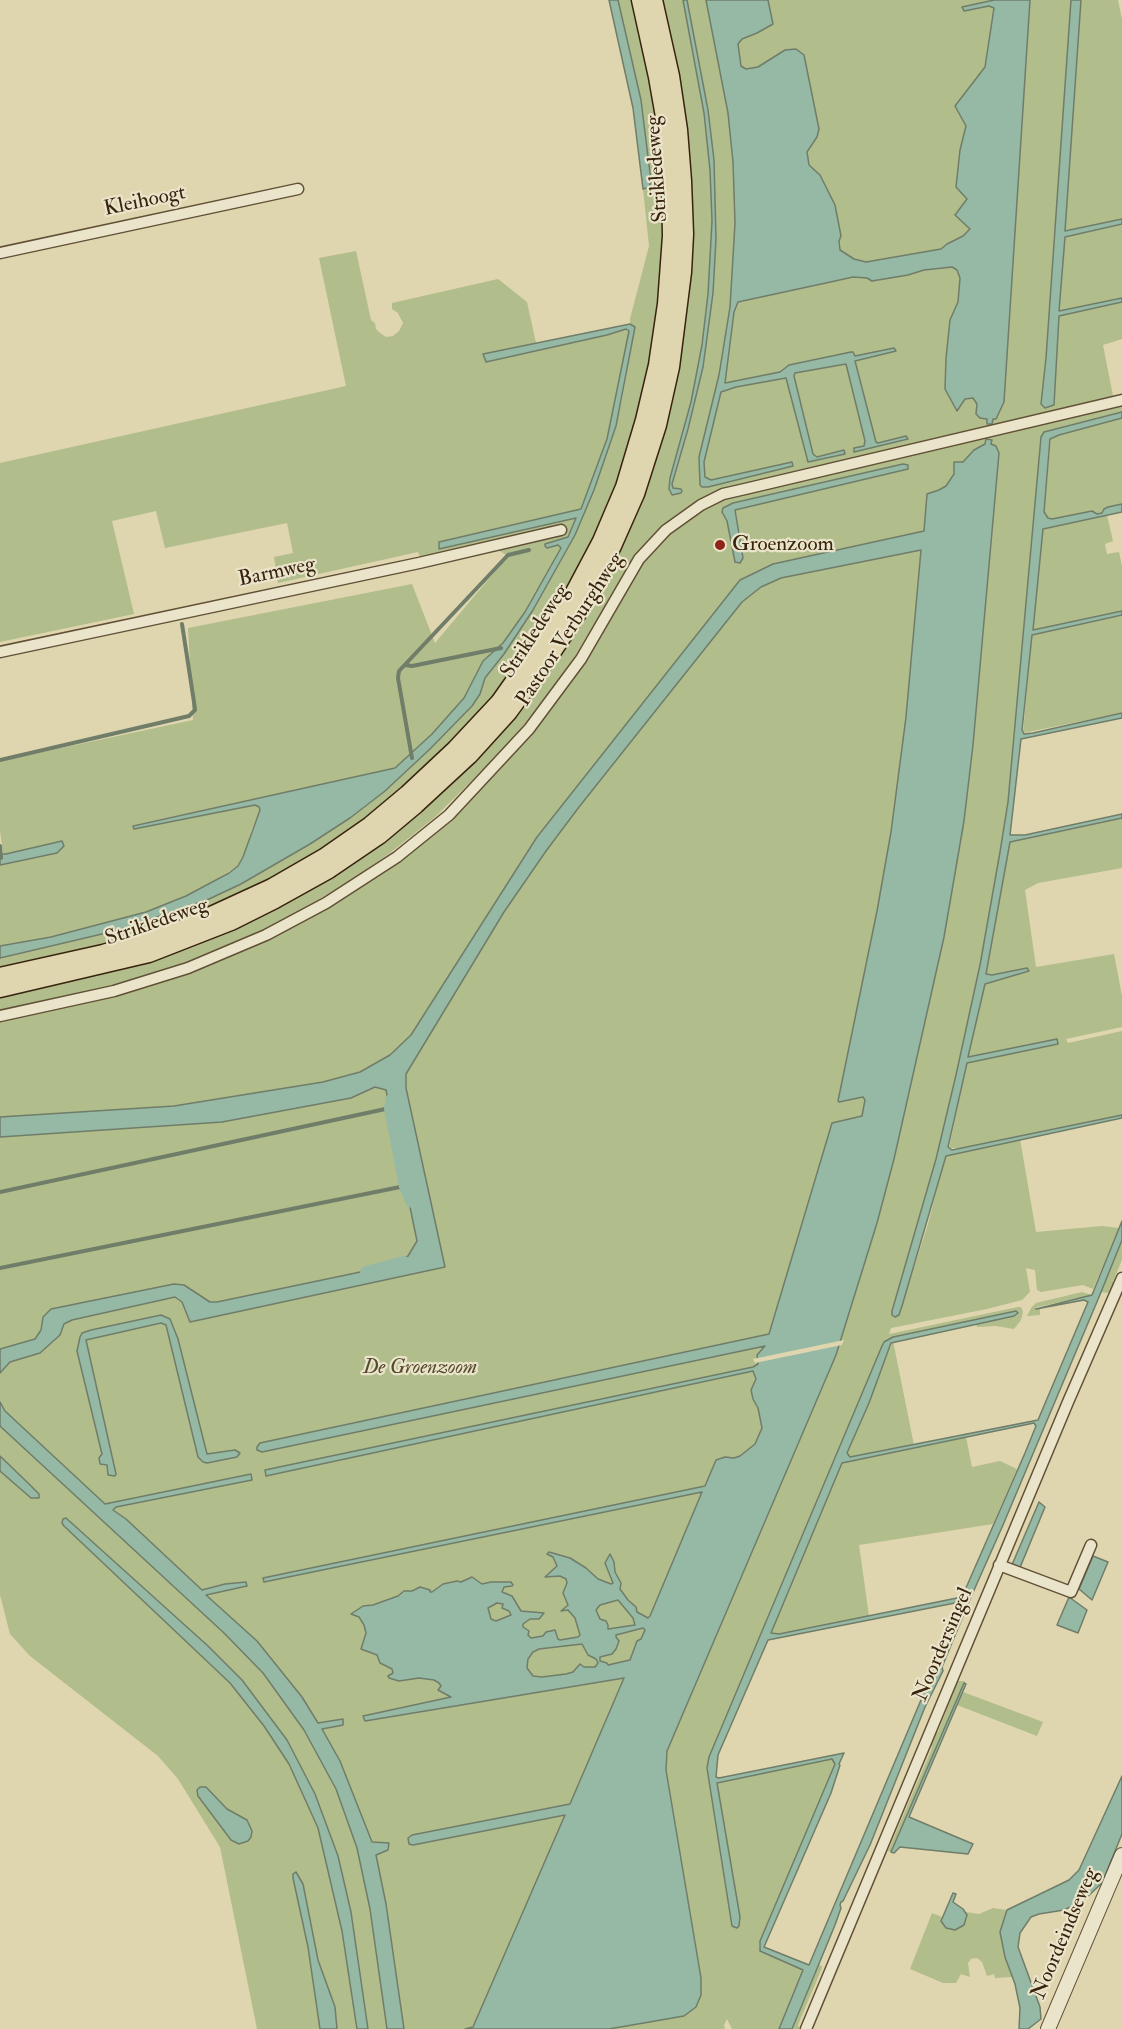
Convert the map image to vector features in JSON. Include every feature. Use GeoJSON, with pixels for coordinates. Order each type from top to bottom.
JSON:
{"type":"FeatureCollection","features":[{"type":"Feature","properties":{"kind":"main road","name":"Strikledeweg"},"geometry":{"type":"LineString","coordinates":[[0,976],[103,953],[185,927],[272,887],[324,857],[370,825],[455,749],[499,702],[566,607],[601,541],[624,487],[644,420],[657,365],[666,304],[671,236],[666,128],[640,0]]}},
{"type":"Feature","properties":{"kind":"main road","name":"Strikledeweg"},"geometry":{"type":"LineString","coordinates":[[0,989],[159,950],[231,922],[329,870],[394,824],[469,756],[509,712],[552,653],[577,615],[613,546],[636,494],[658,425],[671,367],[683,272],[685,234],[683,181],[679,130],[671,76],[654,0]]}},
{"type":"Feature","properties":{"kind":"street","name":"Kleihoogt"},"geometry":{"type":"LineString","coordinates":[[0,253],[298,189]]}},
{"type":"Feature","properties":{"kind":"street","name":"Pastoor Verburghweg"},"geometry":{"type":"LineString","coordinates":[[0,1016],[114,991],[188,968],[266,935],[326,903],[397,857],[449,815],[529,729],[581,659],[639,559],[666,530],[701,505],[723,494],[1122,400]]}},
{"type":"Feature","properties":{"kind":"street","name":"Barmweg"},"geometry":{"type":"LineString","coordinates":[[0,652],[419,563],[561,530]]}},
{"type":"Feature","properties":{"kind":"street","name":"Noordersingel"},"geometry":{"type":"LineString","coordinates":[[806,2029],[999,1565],[1118,1297],[1122,1278]]}},
{"type":"Feature","properties":{"kind":"street"},"geometry":{"type":"LineString","coordinates":[[999,1565],[1071,1592],[1091,1545]]}},
{"type":"Feature","properties":{"kind":"street","name":"Noordeindseweg"},"geometry":{"type":"LineString","coordinates":[[1048,2029],[1122,1855]]}},
{"type":"Feature","properties":{"kind":"green space"},"geometry":{"type":"Polygon","coordinates":[[[618,0],[637,0],[657,99],[667,260],[635,441],[577,579],[502,692],[404,792],[303,865],[164,930],[0,971],[0,958],[119,930],[209,899],[241,884],[310,844],[350,818],[385,791],[430,749],[472,706],[480,694],[485,678],[533,610],[575,535],[594,490],[616,426],[622,400],[635,327],[630,324],[630,319],[649,246],[643,189],[649,187],[651,181],[641,100],[618,0]]]}},
{"type":"Feature","properties":{"kind":"green space","name":"De Groenzoom"},"geometry":{"type":"Polygon","coordinates":[[[663,0],[1076,0],[1045,408],[1054,405],[1058,316],[1122,302],[1122,339],[1103,345],[1113,396],[1092,403],[1122,405],[1122,412],[1044,432],[1016,776],[979,991],[899,1315],[928,1224],[945,1157],[949,1154],[1020,1139],[1036,1232],[1102,1226],[1119,1228],[1093,1289],[1083,1285],[1041,1292],[1037,1290],[1035,1270],[1026,1268],[1030,1292],[1022,1300],[891,1328],[889,1334],[1018,1307],[1021,1307],[1023,1312],[1021,1320],[1014,1329],[996,1326],[977,1327],[976,1324],[1014,1316],[1016,1311],[887,1340],[713,1753],[713,1779],[839,1759],[760,1941],[759,1947],[803,1970],[779,2029],[732,2029],[727,2019],[725,2029],[257,2029],[220,1847],[178,1779],[158,1756],[30,1656],[10,1634],[0,1595],[0,1020],[180,976],[226,958],[283,931],[469,800],[523,743],[573,677],[626,571],[564,674],[506,747],[435,817],[390,853],[351,880],[295,914],[258,932],[219,950],[144,977],[0,1010],[0,992],[156,954],[479,749],[653,451],[674,74],[671,36],[663,0]]]}},
{"type":"Feature","properties":{"kind":"green space"},"geometry":{"type":"Polygon","coordinates":[[[1081,0],[1118,0],[1122,19],[1122,219],[1065,231],[1081,0]]]}},
{"type":"Feature","properties":{"kind":"green space"},"geometry":{"type":"Polygon","coordinates":[[[1122,224],[1122,298],[1059,311],[1065,237],[1122,224]]]}},
{"type":"Feature","properties":{"kind":"green space"},"geometry":{"type":"Polygon","coordinates":[[[356,251],[371,320],[375,323],[376,329],[386,337],[393,336],[403,323],[398,313],[392,309],[392,303],[498,279],[527,302],[536,343],[484,354],[486,362],[626,329],[629,331],[607,439],[581,509],[439,542],[576,517],[568,537],[545,544],[547,548],[558,545],[561,548],[525,612],[503,643],[483,661],[464,698],[432,734],[396,768],[134,825],[134,829],[255,805],[260,810],[251,831],[247,849],[238,866],[186,896],[146,912],[51,937],[0,946],[0,865],[57,853],[3,853],[0,831],[0,761],[193,720],[188,628],[412,584],[435,643],[508,556],[496,549],[421,559],[418,552],[278,583],[274,557],[293,553],[287,523],[165,548],[156,511],[112,521],[134,614],[0,642],[0,463],[346,386],[319,258],[356,251]]]}},
{"type":"Feature","properties":{"kind":"green space"},"geometry":{"type":"Polygon","coordinates":[[[1122,418],[1122,504],[1108,507],[1102,513],[1096,514],[1092,511],[1048,518],[1044,512],[1051,437],[1122,418]]]}},
{"type":"Feature","properties":{"kind":"green space"},"geometry":{"type":"Polygon","coordinates":[[[1107,515],[1113,541],[1105,544],[1107,554],[1119,552],[1122,566],[1122,611],[1033,631],[1043,529],[1107,515]]]}},
{"type":"Feature","properties":{"kind":"green space"},"geometry":{"type":"Polygon","coordinates":[[[1122,615],[1122,713],[1023,733],[1032,635],[1122,615]]]}},
{"type":"Feature","properties":{"kind":"green space"},"geometry":{"type":"Polygon","coordinates":[[[1122,818],[1122,868],[1038,883],[1025,890],[1036,967],[1114,954],[1122,996],[1122,1027],[1066,1039],[1068,1043],[1122,1031],[1122,1115],[961,1148],[949,1148],[967,1063],[1004,1051],[968,1057],[985,984],[1028,972],[986,975],[1010,842],[1122,818]]]}},
{"type":"Feature","properties":{"kind":"green space"},"geometry":{"type":"Polygon","coordinates":[[[1122,1240],[1122,1260],[1113,1281],[1114,1287],[1108,1293],[1100,1292],[1122,1240]]]}},
{"type":"Feature","properties":{"kind":"green space"},"geometry":{"type":"Polygon","coordinates":[[[1082,1292],[1092,1295],[1037,1307],[1036,1309],[1040,1309],[1040,1315],[1027,1316],[1036,1303],[1082,1292]]]}},
{"type":"Feature","properties":{"kind":"green space"},"geometry":{"type":"Polygon","coordinates":[[[893,1341],[914,1445],[850,1457],[847,1453],[893,1341]]]}},
{"type":"Feature","properties":{"kind":"green space"},"geometry":{"type":"Polygon","coordinates":[[[966,1437],[972,1467],[1000,1461],[1017,1469],[993,1524],[859,1545],[869,1616],[779,1634],[771,1633],[842,1463],[966,1437]]]}},
{"type":"Feature","properties":{"kind":"green space"},"geometry":{"type":"Polygon","coordinates":[[[958,1681],[965,1681],[891,1852],[888,1851],[932,1748],[929,1739],[931,1735],[938,1732],[958,1681]]]}},
{"type":"Feature","properties":{"kind":"green space"},"geometry":{"type":"Polygon","coordinates":[[[963,1692],[1043,1722],[1037,1736],[957,1705],[963,1692]]]}},
{"type":"Feature","properties":{"kind":"green space"},"geometry":{"type":"Polygon","coordinates":[[[993,1908],[1007,1910],[1000,1932],[1012,1977],[995,1978],[994,1974],[987,1976],[982,1962],[977,1958],[971,1959],[968,1963],[970,1977],[961,1974],[956,1983],[943,1983],[910,1969],[932,1913],[942,1917],[941,1921],[946,1928],[955,1930],[960,1928],[967,1915],[966,1912],[979,1914],[993,1908]]]}},
{"type":"Feature","properties":{"kind":"green space"},"geometry":{"type":"Polygon","coordinates":[[[819,1965],[822,1968],[798,2025],[800,2029],[792,2029],[819,1965]]]}},
{"type":"Feature","properties":{"kind":"shaded area"},"geometry":{"type":"Polygon","coordinates":[[[609,0],[618,0],[641,100],[651,181],[649,187],[643,189],[633,108],[609,0]]]}},
{"type":"Feature","properties":{"kind":"shaded area"},"geometry":{"type":"Polygon","coordinates":[[[683,0],[687,0],[708,110],[714,160],[716,239],[713,293],[703,367],[672,484],[673,488],[682,491],[672,495],[669,489],[670,478],[691,402],[702,345],[708,294],[712,221],[704,113],[683,0]]]}},
{"type":"Feature","properties":{"kind":"shaded area"},"geometry":{"type":"Polygon","coordinates":[[[706,0],[768,0],[773,24],[742,39],[738,44],[741,66],[746,69],[758,67],[785,50],[796,49],[804,55],[819,129],[817,137],[807,152],[809,165],[820,175],[835,205],[841,236],[840,250],[854,259],[866,262],[941,249],[970,229],[955,215],[967,199],[956,187],[960,150],[966,126],[955,106],[985,67],[994,8],[989,6],[964,11],[962,7],[994,0],[1030,0],[1004,402],[992,424],[987,424],[987,419],[980,418],[976,414],[977,404],[973,398],[965,399],[957,411],[945,389],[950,320],[958,302],[960,278],[957,270],[952,267],[924,270],[872,281],[867,278],[853,277],[738,302],[734,312],[725,383],[780,372],[789,365],[851,352],[855,356],[894,348],[896,351],[855,361],[876,442],[906,436],[908,439],[854,452],[854,448],[864,446],[865,441],[846,364],[795,373],[813,454],[817,457],[844,450],[845,454],[808,462],[786,378],[736,387],[721,392],[704,462],[705,477],[711,480],[792,462],[793,466],[708,487],[700,485],[699,457],[719,375],[730,307],[735,223],[733,162],[728,113],[706,0]]]}},
{"type":"Feature","properties":{"kind":"shaded area"},"geometry":{"type":"Polygon","coordinates":[[[1071,0],[1081,0],[1065,231],[1122,219],[1122,224],[1065,237],[1059,311],[1122,298],[1122,302],[1059,316],[1054,405],[1045,408],[1041,404],[1071,0]]]}},
{"type":"Feature","properties":{"kind":"shaded area"},"geometry":{"type":"Polygon","coordinates":[[[630,324],[635,327],[616,426],[594,490],[575,535],[533,610],[485,678],[480,694],[472,706],[430,749],[385,791],[350,818],[241,884],[209,899],[119,930],[0,958],[0,946],[51,937],[146,912],[186,896],[229,873],[238,866],[243,857],[260,810],[255,805],[134,829],[133,826],[395,768],[432,734],[464,698],[483,661],[503,643],[525,612],[561,548],[558,545],[547,548],[545,544],[568,537],[576,518],[439,549],[439,542],[581,509],[607,439],[629,331],[626,329],[486,362],[483,354],[630,324]]]}},
{"type":"Feature","properties":{"kind":"shaded area"},"geometry":{"type":"Polygon","coordinates":[[[1122,412],[1122,418],[1050,439],[1044,512],[1048,518],[1092,511],[1097,514],[1102,513],[1108,507],[1122,504],[1122,512],[1043,529],[1033,630],[1122,611],[1122,615],[1032,635],[1022,730],[1024,734],[1033,733],[1122,713],[1122,718],[1021,739],[1010,835],[1025,835],[1122,814],[1122,818],[1010,842],[986,974],[992,975],[1027,968],[1029,971],[985,984],[968,1057],[1057,1039],[1058,1044],[967,1063],[948,1147],[952,1150],[1122,1115],[1122,1118],[946,1156],[902,1306],[899,1315],[895,1317],[892,1311],[936,1159],[956,1075],[980,965],[1000,852],[1008,802],[1041,437],[1044,432],[1122,412]]]}},
{"type":"Feature","properties":{"kind":"shaded area"},"geometry":{"type":"Polygon","coordinates":[[[986,439],[992,440],[991,444],[996,446],[999,453],[964,821],[944,937],[894,1159],[877,1223],[836,1355],[667,1751],[666,1770],[701,1978],[701,1995],[696,2007],[684,2016],[609,2029],[465,2029],[473,2027],[565,1815],[413,1845],[409,1844],[408,1838],[412,1835],[570,1804],[624,1678],[365,1721],[363,1716],[451,1697],[438,1690],[441,1686],[434,1680],[419,1678],[399,1681],[389,1678],[388,1676],[393,1673],[392,1669],[380,1663],[377,1655],[361,1649],[366,1633],[364,1625],[359,1617],[351,1614],[363,1606],[398,1596],[404,1591],[412,1591],[420,1587],[432,1592],[443,1584],[461,1582],[472,1577],[482,1584],[511,1582],[513,1585],[504,1587],[502,1592],[512,1596],[521,1611],[544,1613],[539,1619],[530,1619],[523,1624],[531,1638],[543,1636],[546,1632],[555,1630],[560,1640],[578,1637],[580,1635],[575,1618],[568,1610],[561,1611],[568,1605],[563,1593],[567,1583],[566,1579],[560,1576],[545,1577],[557,1566],[553,1557],[547,1554],[549,1552],[570,1558],[598,1579],[611,1584],[613,1583],[605,1563],[610,1554],[621,1583],[620,1589],[636,1607],[637,1612],[648,1618],[702,1492],[264,1582],[263,1578],[705,1486],[716,1460],[740,1456],[755,1444],[762,1428],[751,1390],[756,1379],[753,1371],[266,1476],[265,1470],[753,1367],[758,1364],[757,1355],[765,1346],[262,1452],[257,1450],[257,1447],[260,1443],[769,1334],[832,1123],[862,1116],[865,1100],[863,1097],[838,1101],[891,832],[906,717],[921,550],[781,578],[761,587],[742,602],[579,807],[504,912],[406,1074],[406,1088],[445,1267],[190,1322],[182,1302],[175,1297],[72,1320],[64,1324],[60,1335],[40,1353],[10,1362],[0,1373],[0,1349],[35,1339],[41,1330],[43,1317],[51,1309],[174,1284],[184,1285],[210,1302],[217,1302],[389,1266],[408,1256],[417,1241],[386,1090],[375,1087],[351,1098],[222,1122],[0,1137],[0,1117],[174,1106],[323,1082],[360,1072],[390,1055],[411,1035],[537,837],[740,580],[773,564],[924,531],[927,494],[946,486],[954,474],[954,462],[963,462],[974,450],[985,444],[986,439]],[[618,1600],[600,1605],[596,1610],[600,1619],[606,1621],[608,1629],[635,1625],[633,1618],[618,1600]],[[497,1603],[488,1608],[491,1619],[496,1621],[511,1615],[509,1611],[502,1608],[503,1604],[497,1603]],[[643,1628],[616,1635],[619,1641],[616,1649],[612,1654],[600,1657],[600,1661],[608,1665],[630,1660],[637,1641],[641,1639],[645,1630],[643,1628]],[[582,1644],[539,1649],[533,1652],[528,1659],[527,1668],[533,1676],[566,1674],[573,1672],[580,1664],[584,1667],[595,1667],[598,1663],[596,1659],[588,1655],[582,1644]]]}},
{"type":"Feature","properties":{"kind":"shaded area"},"geometry":{"type":"Polygon","coordinates":[[[903,464],[908,465],[908,469],[735,510],[743,558],[740,563],[735,562],[727,521],[722,512],[723,508],[733,503],[903,464]]]}},
{"type":"Feature","properties":{"kind":"shaded area"},"geometry":{"type":"Polygon","coordinates":[[[62,841],[64,846],[57,853],[0,865],[0,854],[62,841]]]}},
{"type":"Feature","properties":{"kind":"shaded area"},"geometry":{"type":"Polygon","coordinates":[[[1122,1221],[1122,1240],[1099,1297],[971,1597],[942,1667],[943,1671],[925,1707],[870,1845],[841,1902],[835,1925],[792,2029],[779,2029],[803,1970],[760,1951],[760,1941],[835,1764],[832,1759],[717,1783],[740,1917],[737,1928],[732,1926],[707,1768],[709,1757],[882,1346],[884,1342],[893,1337],[1016,1311],[1018,1313],[1014,1316],[891,1343],[869,1403],[847,1453],[850,1457],[1038,1420],[1088,1302],[1084,1300],[1036,1309],[1092,1295],[1122,1221]],[[1034,1423],[842,1463],[771,1633],[779,1634],[962,1597],[1025,1453],[1036,1426],[1034,1423]],[[960,1602],[768,1640],[718,1755],[716,1777],[844,1753],[831,1793],[764,1947],[809,1965],[940,1655],[960,1602]]]}},
{"type":"Feature","properties":{"kind":"shaded area"},"geometry":{"type":"Polygon","coordinates":[[[161,1315],[170,1319],[178,1339],[207,1454],[235,1450],[240,1453],[237,1457],[207,1463],[198,1457],[166,1325],[161,1323],[86,1340],[116,1474],[115,1476],[108,1475],[107,1465],[100,1464],[99,1458],[102,1454],[77,1351],[80,1337],[82,1333],[91,1330],[161,1315]]]}},
{"type":"Feature","properties":{"kind":"shaded area"},"geometry":{"type":"Polygon","coordinates":[[[0,1402],[5,1411],[105,1504],[251,1474],[252,1480],[116,1507],[113,1510],[126,1519],[202,1590],[246,1582],[247,1586],[206,1595],[257,1641],[302,1697],[318,1723],[343,1719],[343,1725],[322,1729],[340,1761],[372,1842],[389,1843],[388,1850],[376,1855],[386,1904],[404,2029],[387,2029],[370,1909],[357,1848],[336,1789],[304,1730],[263,1673],[224,1633],[0,1426],[0,1402]]]}},
{"type":"Feature","properties":{"kind":"shaded area"},"geometry":{"type":"Polygon","coordinates":[[[0,1456],[39,1494],[39,1498],[31,1498],[0,1471],[0,1456]]]}},
{"type":"Feature","properties":{"kind":"shaded area"},"geometry":{"type":"Polygon","coordinates":[[[1039,1502],[1045,1507],[1019,1570],[1011,1567],[1039,1502]]]}},
{"type":"Feature","properties":{"kind":"shaded area"},"geometry":{"type":"Polygon","coordinates":[[[66,1518],[208,1646],[242,1680],[287,1740],[315,1794],[338,1856],[351,1912],[368,2029],[357,2029],[342,1931],[318,1828],[289,1764],[264,1726],[230,1683],[64,1526],[63,1519],[66,1518]]]}},
{"type":"Feature","properties":{"kind":"shaded area"},"geometry":{"type":"Polygon","coordinates":[[[1093,1556],[1108,1562],[1092,1600],[1079,1589],[1093,1556]]]}},
{"type":"Feature","properties":{"kind":"shaded area"},"geometry":{"type":"Polygon","coordinates":[[[1069,1597],[1087,1610],[1078,1633],[1057,1625],[1069,1597]]]}},
{"type":"Feature","properties":{"kind":"shaded area"},"geometry":{"type":"Polygon","coordinates":[[[964,1683],[966,1684],[909,1817],[973,1844],[968,1854],[900,1847],[894,1853],[891,1852],[964,1683]]]}},
{"type":"Feature","properties":{"kind":"shaded area"},"geometry":{"type":"Polygon","coordinates":[[[1122,1776],[1122,1834],[1102,1883],[1085,1899],[1064,1910],[1031,1917],[1020,1933],[1018,1947],[1040,2007],[1041,2019],[1028,2029],[1019,2029],[1020,2008],[1000,1932],[1007,1910],[1069,1880],[1079,1870],[1122,1776]]]}},
{"type":"Feature","properties":{"kind":"shaded area"},"geometry":{"type":"Polygon","coordinates":[[[200,1787],[206,1787],[227,1809],[247,1820],[252,1831],[248,1841],[239,1844],[231,1840],[198,1796],[197,1790],[200,1787]]]}},
{"type":"Feature","properties":{"kind":"shaded area"},"geometry":{"type":"Polygon","coordinates":[[[296,1872],[303,1884],[318,1960],[335,2007],[337,2029],[320,2029],[308,1947],[293,1878],[296,1872]]]}},
{"type":"Feature","properties":{"kind":"shaded area"},"geometry":{"type":"Polygon","coordinates":[[[953,1893],[956,1894],[953,1902],[967,1915],[964,1925],[955,1930],[946,1928],[941,1921],[953,1893]]]}},
{"type":"Feature","properties":{"kind":"pier"},"geometry":{"type":"Polygon","coordinates":[[[844,1340],[842,1345],[755,1363],[753,1359],[844,1340]]]}},
{"type":"Feature","properties":{"kind":"waterway"},"geometry":{"type":"LineString","coordinates":[[412,758],[398,678],[399,671],[508,555],[529,550]]}},
{"type":"Feature","properties":{"kind":"waterway"},"geometry":{"type":"LineString","coordinates":[[0,760],[189,716],[195,710],[182,624]]}},
{"type":"Feature","properties":{"kind":"waterway"},"geometry":{"type":"LineString","coordinates":[[405,665],[412,666],[501,648]]}},
{"type":"Feature","properties":{"kind":"waterway"},"geometry":{"type":"LineString","coordinates":[[0,846],[1,858]]}},
{"type":"Feature","properties":{"kind":"waterway"},"geometry":{"type":"LineString","coordinates":[[392,1099],[390,1108],[405,1186],[412,1202]]}},
{"type":"Feature","properties":{"kind":"waterway"},"geometry":{"type":"LineString","coordinates":[[0,1192],[390,1108]]}},
{"type":"Feature","properties":{"kind":"waterway"},"geometry":{"type":"LineString","coordinates":[[0,1268],[405,1186]]}},
{"type":"Feature","properties":{"kind":"waterway"},"geometry":{"type":"LineString","coordinates":[[366,1272],[404,1262]]}},
{"type":"Feature","properties":{"kind":"place","name":"Groenzoom"},"geometry":{"type":"Point","coordinates":[720,545]}}]}
